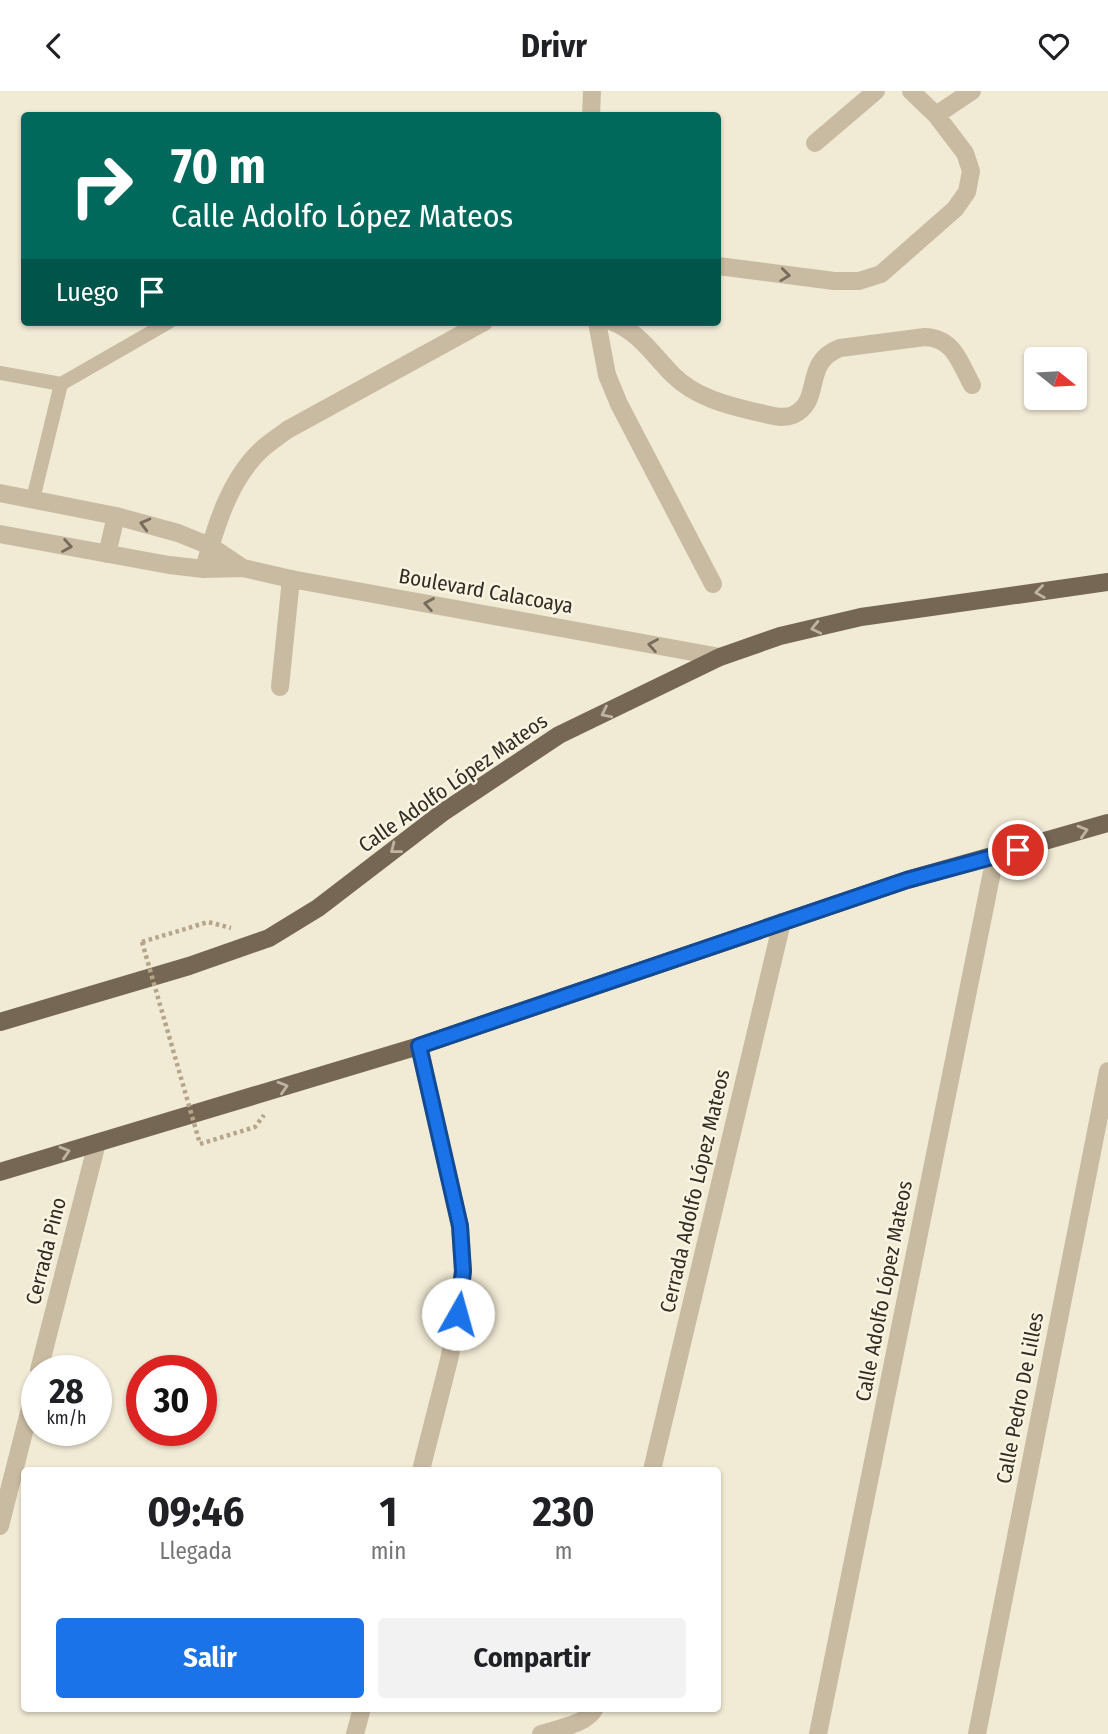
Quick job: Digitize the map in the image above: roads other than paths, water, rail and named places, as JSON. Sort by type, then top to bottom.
[{"type":"main road","name":"Calle Adolfo López Mateos","points":[[0,1022],[189,966],[269,939],[318,908],[442,813],[559,735],[720,657],[780,636],[861,617],[1108,582]]},
{"type":"main road","points":[[0,1172],[419,1046],[907,880],[1108,823]]},
{"type":"street","points":[[591,112],[592,91]]},
{"type":"street","points":[[815,143],[876,91]]},
{"type":"street","points":[[721,266],[834,281],[859,281],[881,274],[955,209],[967,192],[971,171],[965,153],[936,115],[911,91]]},
{"type":"street","points":[[936,115],[972,91]]},
{"type":"street","points":[[204,569],[210,546],[237,481],[260,451],[287,430],[477,326]]},
{"type":"street","points":[[598,326],[607,375],[618,404],[713,584]]},
{"type":"street","points":[[620,326],[641,339],[674,377],[701,395],[733,407],[776,417],[791,416],[803,408],[821,359],[839,348],[937,337],[947,342],[954,351],[972,385]]},
{"type":"street","name":"Boulevard Calacoaya","points":[[0,493],[116,516],[178,533],[210,546],[243,568]]},
{"type":"street","points":[[107,554],[116,516]]},
{"type":"street","name":"Boulevard Calacoaya","points":[[0,534],[204,569],[243,568],[720,657]]},
{"type":"street","points":[[280,687],[291,579]]},
{"type":"street","name":"Calle Adolfo López Mateos","points":[[818,1734],[995,857]]},
{"type":"street","name":"Cerrada Adolfo López Mateos","points":[[653,1467],[782,922]]},
{"type":"street","points":[[419,1046],[460,1226],[463,1271],[449,1360],[422,1467]]},
{"type":"street","name":"Calle Pedro De Lilles","points":[[977,1734],[1108,1071]]},
{"type":"street","name":"Cerrada Pino","points":[[43,1355],[97,1143]]},
{"type":"street","points":[[0,1526],[21,1444]]},
{"type":"street","points":[[355,1734],[361,1712]]},
{"type":"street","points":[[541,1734],[580,1721],[592,1712]]},
{"type":"lane","points":[[0,373],[61,384],[162,326]]},
{"type":"lane","points":[[33,499],[61,384]]}]
